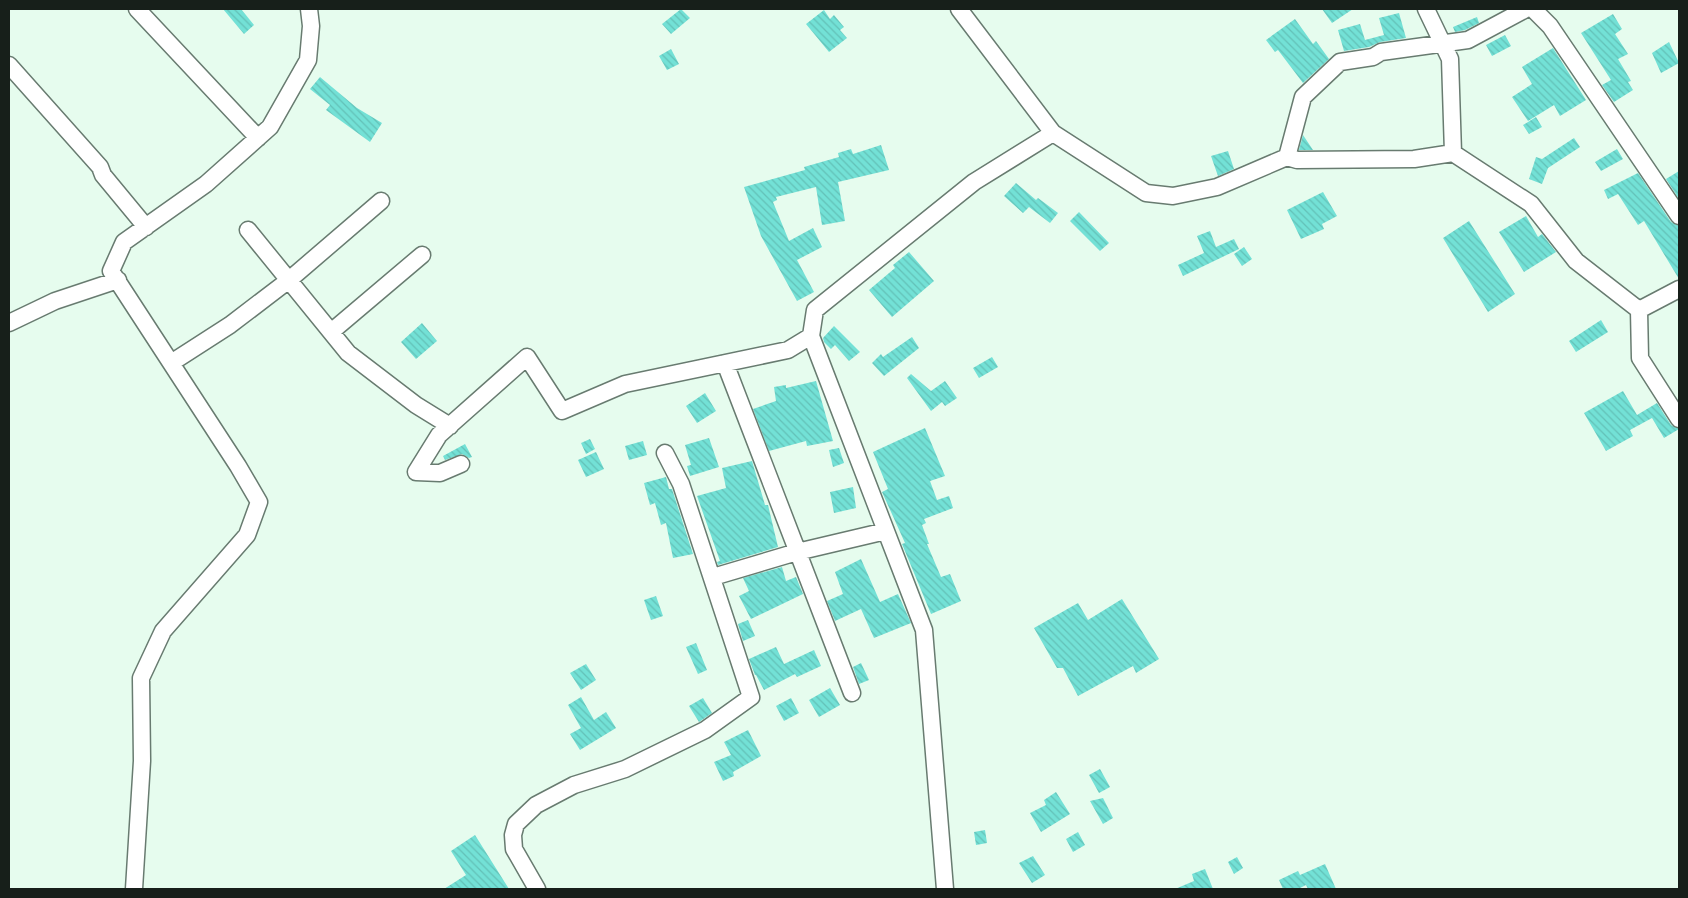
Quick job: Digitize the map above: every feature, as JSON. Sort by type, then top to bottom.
[{"type":"street","points":[[137,9],[258,138]]},
{"type":"street","points":[[134,889],[142,761],[141,678],[163,631],[247,535],[259,502],[111,271],[124,242],[206,184],[270,128],[308,60],[311,26],[310,9]]},
{"type":"street","points":[[958,9],[1053,133],[1146,193],[1173,196],[1217,187],[1287,157],[1297,160],[1414,159],[1453,153],[1531,204],[1576,261],[1639,310]]},
{"type":"street","points":[[1426,9],[1450,59],[1453,153]]},
{"type":"street","points":[[1287,157],[1303,98],[1340,62],[1372,57],[1381,52],[1468,40],[1526,9]]},
{"type":"street","points":[[1533,9],[1550,26],[1679,216]]},
{"type":"street","points":[[9,65],[100,167],[103,175],[146,227]]},
{"type":"street","points":[[945,889],[924,630],[811,336],[815,310],[974,182],[1053,133]]},
{"type":"street","points":[[171,363],[230,325],[289,280],[381,201]]},
{"type":"street","points":[[248,230],[348,353],[416,404],[450,426]]},
{"type":"street","points":[[331,332],[422,255]]},
{"type":"street","points":[[9,323],[55,302],[118,280]]},
{"type":"street","points":[[1639,310],[1679,289]]},
{"type":"street","points":[[1639,310],[1640,358],[1679,419]]},
{"type":"street","points":[[461,464],[440,473],[416,472],[439,436],[527,357],[562,411],[625,384],[788,350],[811,336]]},
{"type":"street","points":[[725,363],[852,693]]},
{"type":"street","points":[[537,889],[514,849],[513,835],[516,824],[536,805],[574,785],[625,770],[705,730],[751,697],[681,484],[665,453]]},
{"type":"street","points":[[713,577],[797,552],[886,531]]},
{"type":"building","points":[[223,9],[241,9],[254,25],[244,34]]},
{"type":"building","points":[[681,9],[690,18],[671,34],[662,24]]},
{"type":"building","points":[[1322,9],[1353,9],[1332,23]]},
{"type":"building","points":[[824,10],[830,19],[834,15],[844,27],[840,30],[847,38],[829,52],[806,24]]},
{"type":"building","points":[[1399,13],[1406,38],[1344,51],[1338,30],[1360,24],[1365,40],[1384,35],[1379,18]]},
{"type":"building","points":[[1613,14],[1622,29],[1615,34],[1628,54],[1618,59],[1631,81],[1628,82],[1633,90],[1614,102],[1602,85],[1611,80],[1581,33]]},
{"type":"building","points":[[1477,17],[1479,23],[1465,30],[1455,32],[1453,27]]},
{"type":"building","points":[[1295,19],[1313,44],[1316,41],[1329,59],[1303,83],[1278,50],[1275,52],[1266,40]]},
{"type":"building","points":[[1505,35],[1511,46],[1492,56],[1486,45]]},
{"type":"building","points":[[1669,42],[1679,63],[1661,73],[1652,53]]},
{"type":"building","points":[[1553,48],[1586,100],[1560,116],[1554,105],[1528,121],[1512,97],[1532,84],[1522,67]]},
{"type":"building","points":[[671,49],[679,64],[667,70],[659,56]]},
{"type":"building","points":[[320,77],[357,108],[382,123],[370,142],[326,110],[330,105],[310,89]]},
{"type":"building","points":[[1536,117],[1542,127],[1529,134],[1523,125]]},
{"type":"building","points":[[1303,135],[1313,150],[1299,150]]},
{"type":"building","points":[[1574,138],[1580,147],[1548,168],[1542,184],[1529,179],[1536,157],[1542,159]]},
{"type":"building","points":[[881,145],[889,170],[838,182],[845,221],[822,225],[816,187],[776,197],[777,200],[773,202],[789,241],[813,228],[822,247],[797,260],[814,292],[797,301],[761,236],[744,187],[805,170],[804,167],[839,157],[838,153],[851,149],[853,154]]},
{"type":"building","points":[[1617,149],[1623,159],[1601,171],[1595,162]]},
{"type":"building","points":[[1228,151],[1234,169],[1218,176],[1211,156]]},
{"type":"building","points":[[1679,171],[1679,199],[1666,179]]},
{"type":"building","points":[[1638,173],[1671,222],[1679,226],[1679,279],[1644,221],[1638,225],[1618,194],[1608,199],[1604,190]]},
{"type":"building","points":[[1016,183],[1036,200],[1038,198],[1058,213],[1050,223],[1029,207],[1023,213],[1004,196]]},
{"type":"building","points":[[1323,192],[1337,216],[1322,224],[1324,229],[1301,239],[1287,210]]},
{"type":"building","points":[[1079,212],[1109,243],[1100,251],[1070,221]]},
{"type":"building","points":[[1526,216],[1538,237],[1542,234],[1556,252],[1524,272],[1499,232]]},
{"type":"building","points":[[1469,221],[1515,294],[1488,312],[1443,238]]},
{"type":"building","points":[[1210,231],[1216,247],[1234,239],[1239,249],[1183,276],[1178,265],[1204,253],[1197,236]]},
{"type":"building","points":[[1244,247],[1252,259],[1242,266],[1234,254]]},
{"type":"building","points":[[909,252],[934,281],[892,317],[869,290],[895,268],[893,265]]},
{"type":"building","points":[[1601,320],[1608,332],[1576,352],[1569,341]]},
{"type":"building","points":[[422,323],[437,341],[416,359],[401,342]]},
{"type":"building","points":[[834,326],[860,352],[849,361],[835,345],[831,349],[824,342],[823,338]]},
{"type":"building","points":[[912,337],[919,348],[884,376],[872,363],[881,354],[883,357]]},
{"type":"building","points":[[992,357],[998,367],[979,378],[973,368]]},
{"type":"building","points":[[911,374],[931,391],[945,381],[957,398],[945,406],[942,402],[931,411],[907,378]]},
{"type":"building","points":[[816,381],[833,441],[807,446],[806,441],[769,451],[753,409],[776,401],[774,387],[786,385],[786,388]]},
{"type":"building","points":[[1623,391],[1637,415],[1657,403],[1671,425],[1679,429],[1664,438],[1652,418],[1630,430],[1633,436],[1606,451],[1584,413]]},
{"type":"building","points":[[705,393],[716,411],[697,423],[686,406]]},
{"type":"building","points":[[925,428],[945,476],[930,481],[937,500],[949,496],[953,508],[924,519],[926,523],[922,525],[929,544],[927,544],[941,577],[950,574],[961,601],[931,614],[902,544],[905,543],[882,492],[888,489],[873,452]]},
{"type":"building","points":[[709,438],[719,467],[690,476],[687,466],[691,465],[685,445]]},
{"type":"building","points":[[590,439],[595,449],[586,454],[581,443]]},
{"type":"building","points":[[643,441],[647,455],[629,460],[625,446]]},
{"type":"building","points":[[465,444],[472,457],[469,458],[462,454],[445,460],[443,456]]},
{"type":"building","points":[[839,448],[844,463],[833,467],[829,450]]},
{"type":"building","points":[[596,452],[604,469],[586,477],[578,460]]},
{"type":"building","points":[[752,461],[765,505],[768,505],[778,547],[718,565],[717,562],[720,561],[697,496],[726,488],[722,468]]},
{"type":"building","points":[[666,477],[669,489],[672,489],[693,554],[673,558],[666,523],[661,525],[655,503],[650,505],[644,483]]},
{"type":"building","points":[[853,487],[856,508],[834,513],[830,492]]},
{"type":"building","points":[[861,559],[880,602],[898,594],[911,623],[874,638],[861,609],[835,621],[827,601],[843,594],[835,572]]},
{"type":"building","points":[[782,567],[786,581],[796,577],[803,594],[751,619],[739,596],[749,591],[743,578]]},
{"type":"building","points":[[656,596],[663,616],[651,620],[644,600]]},
{"type":"building","points":[[1122,599],[1159,659],[1136,673],[1133,666],[1078,696],[1063,668],[1057,668],[1034,628],[1078,603],[1088,620]]},
{"type":"building","points":[[748,620],[755,636],[743,641],[738,624]]},
{"type":"building","points":[[696,643],[707,670],[698,674],[686,647]]},
{"type":"building","points":[[776,647],[784,664],[814,650],[821,666],[797,677],[795,674],[764,690],[755,675],[749,659]]},
{"type":"building","points":[[861,663],[869,680],[859,684],[853,667]]},
{"type":"building","points":[[586,664],[596,680],[581,690],[570,673]]},
{"type":"building","points":[[830,688],[840,705],[819,717],[809,700]]},
{"type":"building","points":[[581,697],[594,720],[606,712],[616,728],[580,750],[570,734],[581,728],[568,705]]},
{"type":"building","points":[[703,698],[712,713],[699,722],[689,706]]},
{"type":"building","points":[[791,698],[799,713],[784,721],[776,706]]},
{"type":"building","points":[[748,730],[761,756],[733,772],[734,776],[723,781],[714,762],[731,755],[724,742]]},
{"type":"building","points":[[1100,769],[1110,787],[1099,793],[1089,775]]},
{"type":"building","points":[[1056,792],[1070,814],[1041,832],[1030,813],[1046,805],[1044,800]]},
{"type":"building","points":[[1103,798],[1113,818],[1103,824],[1090,801]]},
{"type":"building","points":[[985,830],[987,843],[976,845],[974,832]]},
{"type":"building","points":[[1078,832],[1085,845],[1073,852],[1066,839]]},
{"type":"building","points":[[475,835],[509,889],[444,889],[466,875],[451,851]]},
{"type":"building","points":[[1033,856],[1045,875],[1032,883],[1019,863]]},
{"type":"building","points":[[1237,857],[1243,868],[1234,874],[1228,862]]},
{"type":"building","points":[[1325,864],[1336,889],[1308,889],[1306,885],[1298,889],[1283,889],[1279,880],[1298,871],[1300,875]]},
{"type":"building","points":[[1205,869],[1213,889],[1175,889],[1194,881],[1192,874]]}]
